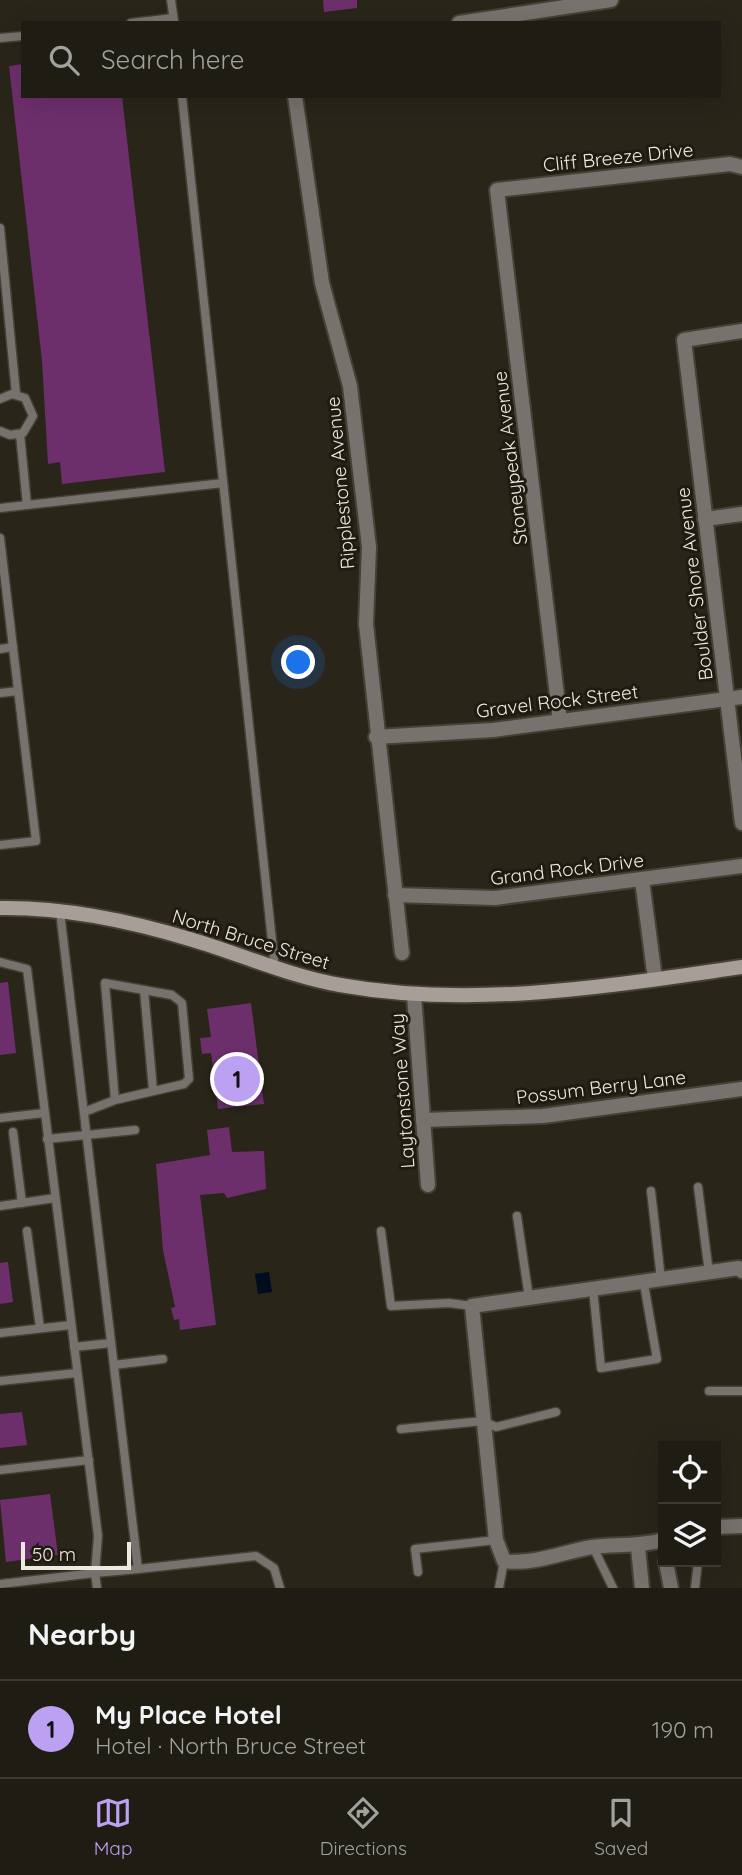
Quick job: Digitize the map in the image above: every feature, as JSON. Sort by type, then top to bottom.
[{"type":"street","points":[[472,21],[611,0]]},
{"type":"street","name":"Ripplestone Avenue","points":[[295,98],[322,282],[350,386],[369,547],[366,624],[376,737],[402,953]]},
{"type":"street","name":"Cliff Breeze Drive","points":[[497,190],[730,164],[742,167]]},
{"type":"street","name":"Stoneypeak Avenue","points":[[497,190],[561,721]]},
{"type":"street","name":"Boulder Shore Avenue","points":[[742,331],[684,340],[705,519],[734,698],[742,823]]},
{"type":"street","points":[[705,519],[742,514]]},
{"type":"street","name":"Gravel Rock Street","points":[[376,737],[493,730],[734,698]]},
{"type":"street","name":"Grand Rock Drive","points":[[395,895],[495,898],[742,866]]},
{"type":"street","points":[[642,880],[655,979]]},
{"type":"street","name":"North Bruce Street","points":[[0,908],[100,916],[181,937],[275,970],[340,985],[414,995],[485,997],[742,967]]},
{"type":"street","name":"Laytonstone Way","points":[[414,995],[428,1185]]},
{"type":"street","name":"Possum Berry Lane","points":[[423,1120],[543,1116],[742,1089]]},
{"type":"street","points":[[658,1544],[638,1547],[593,1547],[523,1564],[504,1561],[496,1541],[472,1306],[742,1270]]},
{"type":"street","points":[[721,1527],[742,1526]]},
{"type":"street","points":[[638,1547],[642,1588]]},
{"type":"street","points":[[667,1567],[671,1588]]},
{"type":"lane","points":[[171,0],[174,20]]},
{"type":"lane","points":[[0,38],[21,36]]},
{"type":"lane","points":[[182,98],[275,970]]},
{"type":"lane","points":[[0,228],[16,394]]},
{"type":"lane","points":[[0,399],[16,394],[25,398],[32,409],[32,423],[20,434],[10,435],[0,431]]},
{"type":"lane","points":[[20,434],[27,505]]},
{"type":"lane","points":[[0,508],[223,483]]},
{"type":"lane","points":[[0,538],[36,841],[0,845]]},
{"type":"lane","points":[[0,649],[13,647]]},
{"type":"lane","points":[[0,693],[18,691]]},
{"type":"lane","points":[[60,912],[138,1569]]},
{"type":"lane","points":[[0,962],[27,969],[98,1536],[95,1573],[97,1588]]},
{"type":"lane","points":[[84,1112],[115,1100],[184,1084],[189,1079],[181,1003],[172,995],[105,983],[115,1100]]},
{"type":"lane","points":[[144,990],[153,1090]]},
{"type":"lane","points":[[0,1118],[44,1113]]},
{"type":"lane","points":[[47,1139],[135,1130]]},
{"type":"lane","points":[[13,1132],[22,1203]]},
{"type":"lane","points":[[698,1187],[709,1273]]},
{"type":"lane","points":[[651,1191],[661,1279]]},
{"type":"lane","points":[[0,1206],[55,1198]]},
{"type":"lane","points":[[517,1216],[529,1298]]},
{"type":"lane","points":[[27,1231],[40,1328]]},
{"type":"lane","points":[[381,1231],[391,1306],[449,1303],[472,1306]]},
{"type":"lane","points":[[593,1289],[601,1368],[657,1359],[644,1284]]},
{"type":"lane","points":[[0,1333],[71,1325]]},
{"type":"lane","points":[[74,1347],[111,1343]]},
{"type":"lane","points":[[114,1365],[163,1359]]},
{"type":"lane","points":[[0,1381],[77,1373]]},
{"type":"lane","points":[[709,1391],[742,1391]]},
{"type":"lane","points":[[401,1429],[483,1421],[496,1427],[556,1412]]},
{"type":"lane","points":[[0,1470],[89,1460]]},
{"type":"lane","points":[[418,1572],[415,1549],[496,1541]]},
{"type":"lane","points":[[593,1547],[613,1588]]},
{"type":"lane","points":[[0,1584],[256,1556],[274,1568],[280,1588]]},
{"type":"lane","points":[[499,1588],[504,1561]]},
{"type":"lane","points":[[695,1588],[697,1567]]},
{"type":"water","points":[[269,1272],[272,1292],[258,1294],[255,1274]]},
{"type":"building","points":[[323,0],[357,0],[357,8],[324,12]]},
{"type":"building","points":[[21,64],[21,98],[122,98],[165,472],[62,484],[60,462],[48,464],[42,361],[9,66]]},
{"type":"building","points":[[8,982],[16,1053],[0,1055],[0,983]]},
{"type":"building","points":[[251,1003],[264,1104],[218,1109],[211,1053],[202,1054],[200,1038],[211,1037],[207,1009]]},
{"type":"building","points":[[229,1127],[232,1152],[264,1151],[266,1189],[227,1198],[224,1193],[200,1195],[216,1325],[180,1330],[179,1319],[174,1320],[171,1308],[175,1307],[163,1250],[156,1164],[210,1155],[207,1130]]},
{"type":"building","points":[[8,1262],[13,1302],[0,1304],[0,1263]]},
{"type":"building","points":[[22,1412],[27,1445],[0,1448],[0,1414]]},
{"type":"building","points":[[50,1494],[58,1555],[6,1562],[0,1500]]},
{"type":"place","name":"My Place Hotel","points":[[237,1079]]}]
